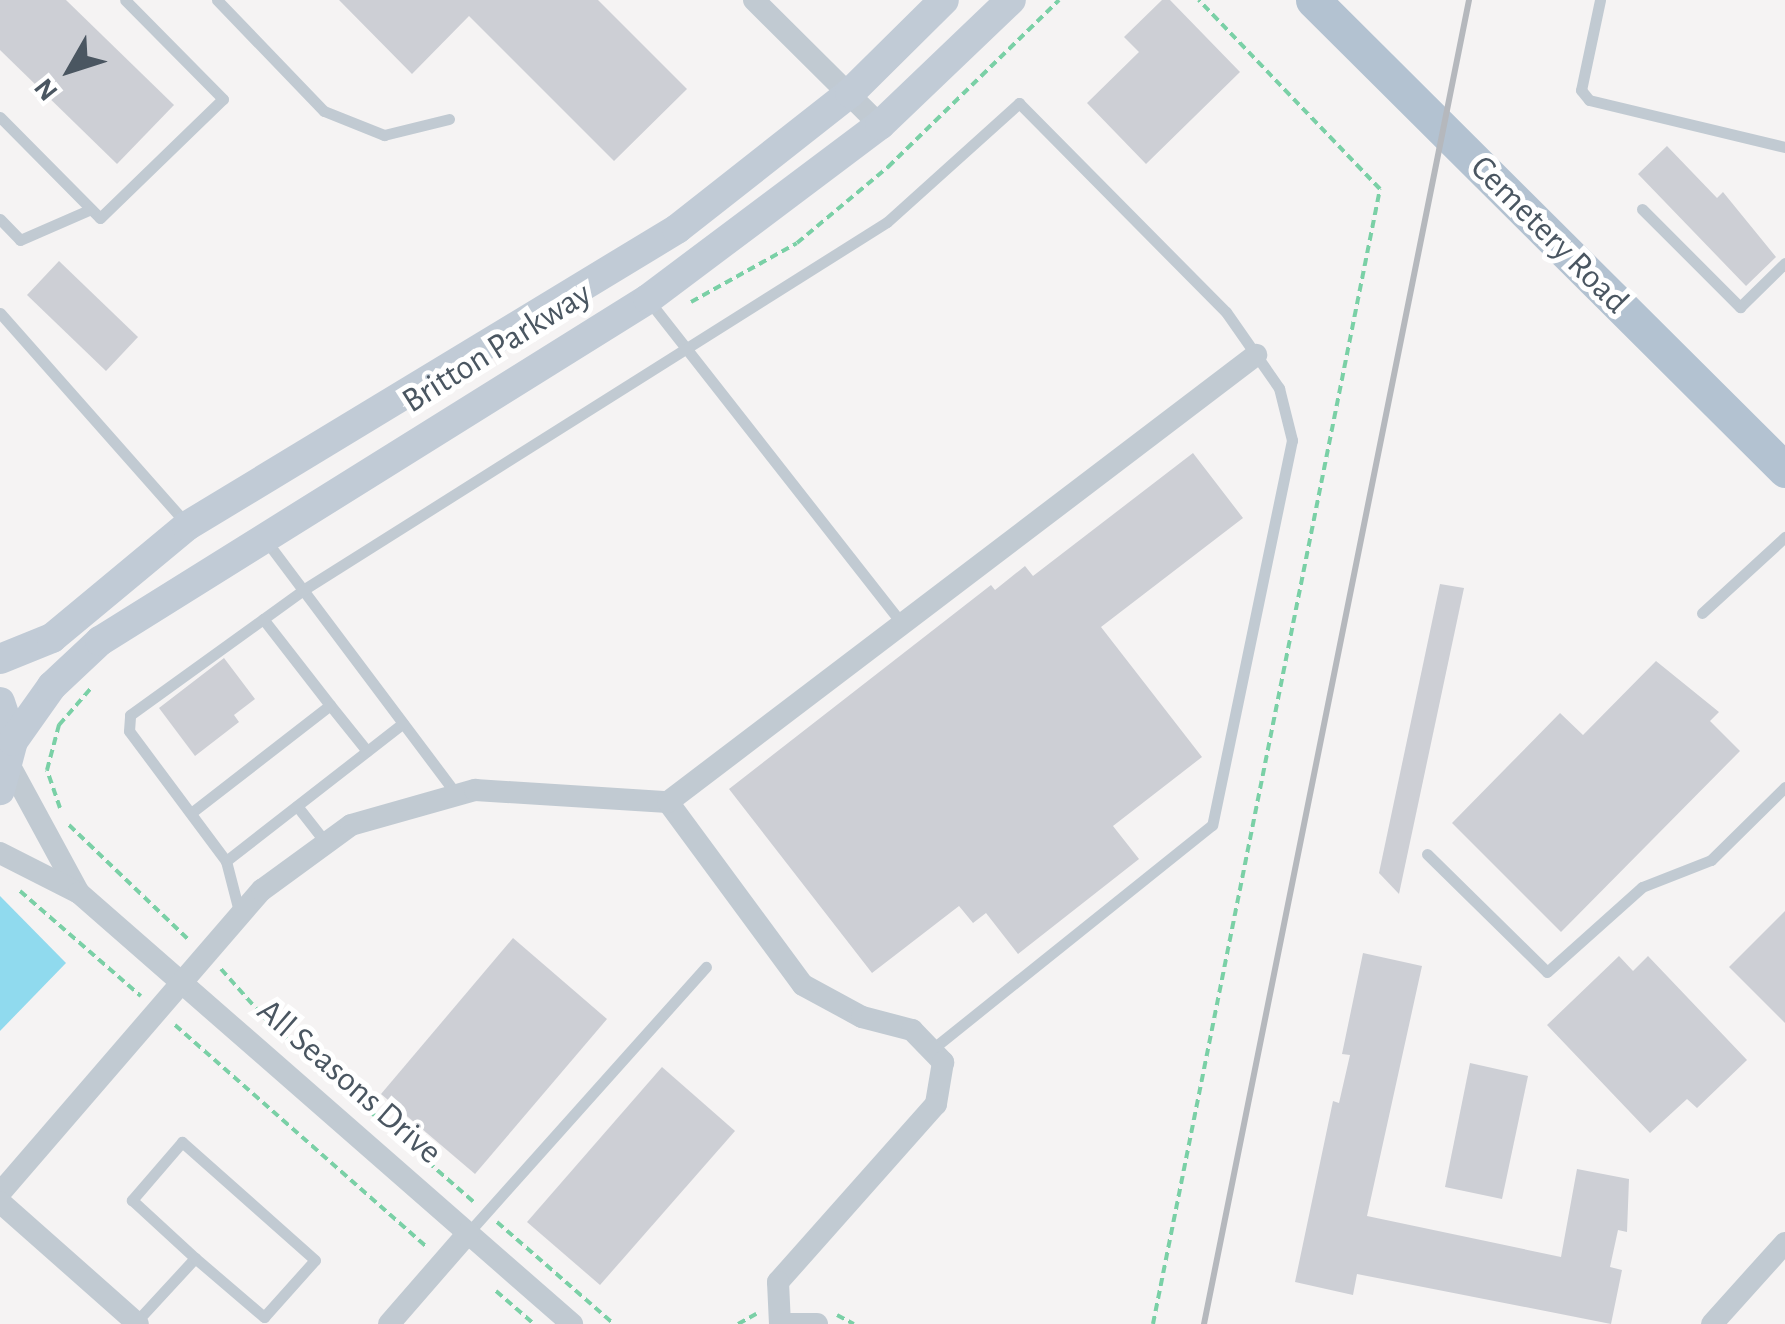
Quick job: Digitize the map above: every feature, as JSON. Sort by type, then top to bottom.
[{"type":"main road","name":"Britton Parkway","points":[[0,660],[52,638],[188,526],[677,230],[850,94],[944,0]]},
{"type":"main road","name":"Britton Parkway","points":[[8,766],[52,686],[100,641],[648,299],[880,125],[1012,0]]},
{"type":"main road","name":"Cemetery Road","points":[[1313,0],[1785,470]]},
{"type":"main road","points":[[0,702],[8,766]]},
{"type":"street","points":[[754,0],[880,125]]},
{"type":"street","points":[[0,1193],[184,986],[204,953],[240,915],[351,825],[475,790],[668,802],[1256,355]]},
{"type":"street","name":"All Seasons Drive","points":[[8,766],[79,894]]},
{"type":"street","points":[[668,802],[803,985],[862,1017],[912,1030],[943,1062],[936,1104],[778,1282],[781,1324],[817,1324]]},
{"type":"street","name":"All Seasons Drive","points":[[0,853],[79,894],[572,1324]]},
{"type":"street","points":[[0,1202],[137,1323]]},
{"type":"street","points":[[389,1324],[468,1233]]},
{"type":"street","points":[[1712,1324],[1785,1243]]},
{"type":"lane","points":[[0,117],[100,218],[223,99],[125,0]]},
{"type":"lane","points":[[218,0],[324,111],[384,135],[449,120]]},
{"type":"lane","points":[[1600,0],[1581,90],[1589,100],[1785,147]]},
{"type":"lane","points":[[240,915],[226,861],[129,731],[130,715],[303,590],[688,351],[887,222],[1019,104],[1226,312],[1279,388],[1292,440],[1212,824],[932,1050]]},
{"type":"lane","points":[[0,219],[20,240],[91,209]]},
{"type":"lane","points":[[1642,209],[1740,307],[1785,263]]},
{"type":"lane","points":[[648,299],[902,624]]},
{"type":"lane","points":[[3,322],[188,526]]},
{"type":"lane","points":[[1702,613],[1785,536]]},
{"type":"lane","points":[[264,538],[457,795]]},
{"type":"lane","points":[[263,619],[368,751]]},
{"type":"lane","points":[[191,813],[330,705]]},
{"type":"lane","points":[[226,861],[403,724]]},
{"type":"lane","points":[[1427,854],[1546,972],[1642,887],[1711,860],[1785,787]]},
{"type":"lane","points":[[297,806],[326,844]]},
{"type":"lane","points":[[468,1233],[706,968]]},
{"type":"lane","points":[[182,1142],[315,1260],[264,1318],[195,1258],[132,1200],[182,1142]]},
{"type":"lane","points":[[137,1323],[195,1258]]},
{"type":"path","points":[[13,886],[52,912],[433,1252],[450,1254]]},
{"type":"path","points":[[204,953],[271,1025],[614,1324]]},
{"type":"path","points":[[494,1288],[534,1324]]},
{"type":"water","points":[[0,896],[66,963],[0,1031]]},
{"type":"building","points":[[0,0],[66,0],[174,105],[117,164],[0,50]]},
{"type":"building","points":[[339,0],[598,0],[687,89],[614,161],[469,16],[412,74]]},
{"type":"building","points":[[1162,0],[1170,0],[1240,72],[1146,164],[1087,103],[1139,52],[1124,37]]},
{"type":"building","points":[[1667,146],[1717,198],[1723,192],[1776,257],[1746,286],[1638,174]]},
{"type":"building","points":[[59,261],[138,337],[106,371],[27,295]]},
{"type":"building","points":[[1193,453],[1243,518],[1101,627],[1202,757],[1113,826],[1139,859],[1018,954],[986,913],[973,923],[959,906],[872,973],[729,789],[991,585],[995,590],[1025,566],[1033,576]]},
{"type":"building","points":[[1440,584],[1464,588],[1399,894],[1379,873]]},
{"type":"building","points":[[224,658],[255,699],[234,715],[239,722],[195,756],[159,708]]},
{"type":"building","points":[[1656,661],[1719,712],[1710,721],[1740,751],[1561,932],[1452,823],[1560,713],[1583,735]]},
{"type":"building","points":[[1785,911],[1785,1023],[1729,967]]},
{"type":"building","points":[[513,938],[607,1019],[475,1174],[381,1094]]},
{"type":"building","points":[[1363,953],[1422,966],[1367,1216],[1561,1257],[1577,1169],[1629,1179],[1627,1232],[1618,1230],[1610,1267],[1622,1270],[1611,1324],[1357,1274],[1353,1295],[1295,1282],[1333,1101],[1339,1103],[1350,1055],[1342,1054]]},
{"type":"building","points":[[1619,956],[1633,971],[1648,956],[1747,1060],[1697,1108],[1687,1099],[1650,1133],[1547,1025]]},
{"type":"building","points":[[1470,1063],[1528,1076],[1502,1199],[1445,1187]]},
{"type":"building","points":[[662,1067],[735,1131],[600,1285],[527,1222]]},
{"type":"railway","points":[[1204,1324],[1469,0]]}]
